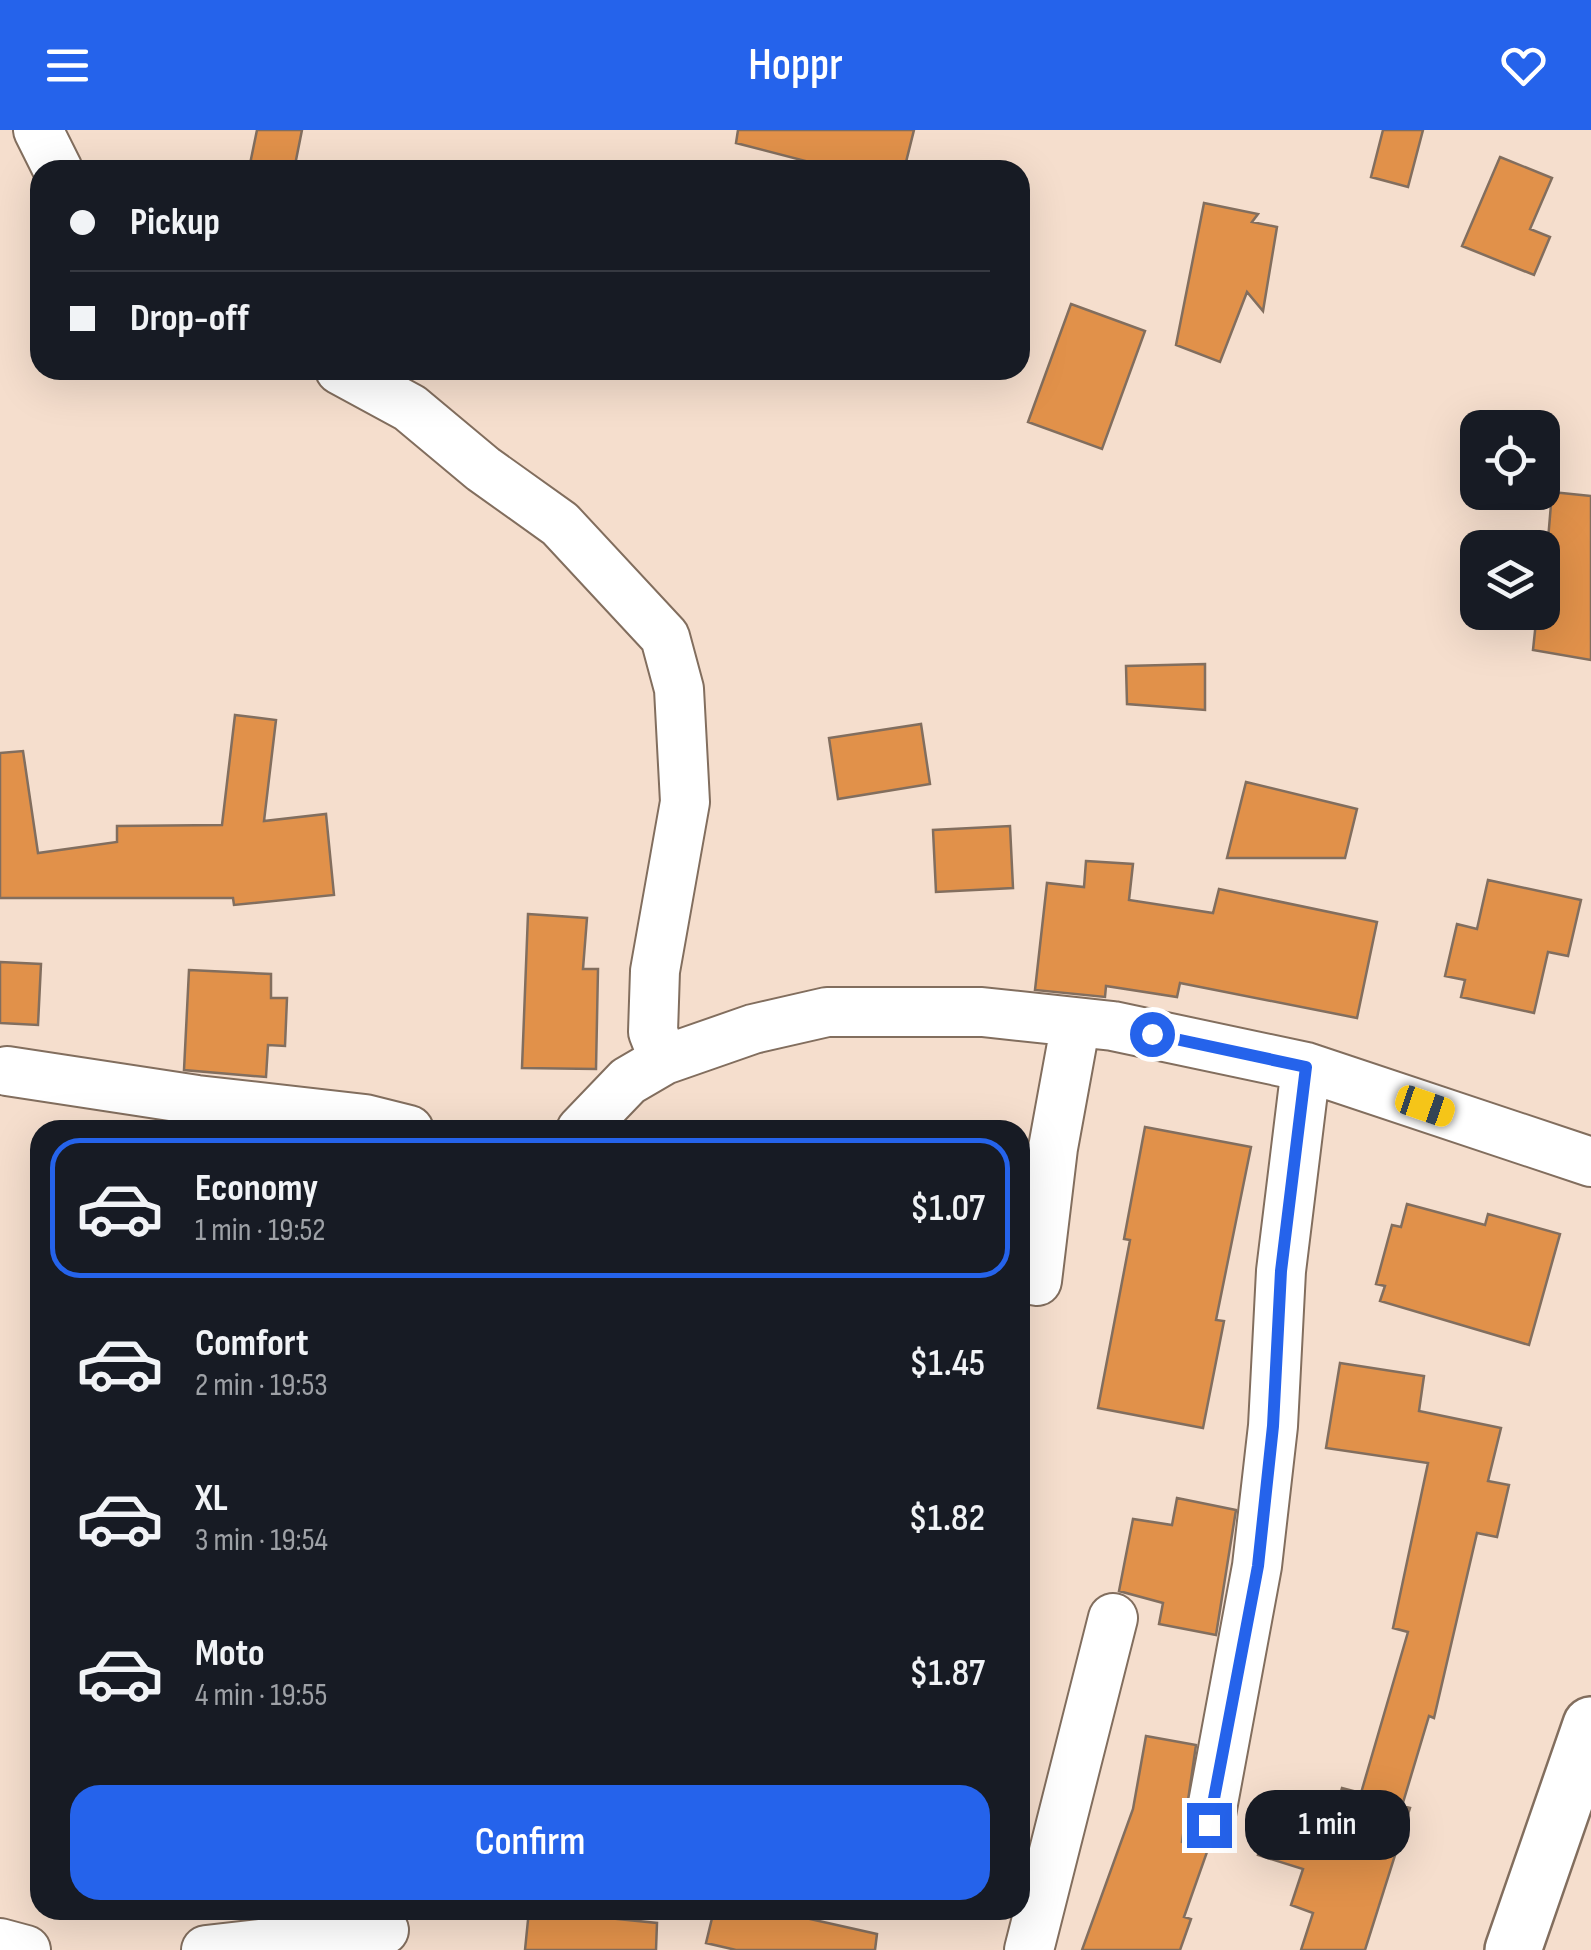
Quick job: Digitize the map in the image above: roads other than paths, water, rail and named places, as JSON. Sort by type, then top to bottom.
[{"type":"highway","points":[[1513,1950],[1591,1725]]},
{"type":"street","points":[[38,130],[53,160]]},
{"type":"street","points":[[358,380],[410,408],[483,469],[560,524],[666,637],[678,689],[685,802],[656,971],[652,1032],[664,1060]]},
{"type":"street","points":[[591,1120],[628,1081],[664,1060],[753,1030],[827,1012],[982,1012],[1113,1026],[1306,1067],[1591,1162]]},
{"type":"street","points":[[1037,1281],[1053,1148],[1076,1022]]},
{"type":"street","points":[[1209,1825],[1258,1566],[1273,1426],[1281,1271],[1306,1067]]},
{"type":"street","points":[[7,1071],[197,1100],[368,1120]]},
{"type":"street","points":[[1029,1950],[1113,1618]]},
{"type":"street","points":[[206,1950],[386,1930]]},
{"type":"street","points":[[0,1943],[26,1950]]}]
